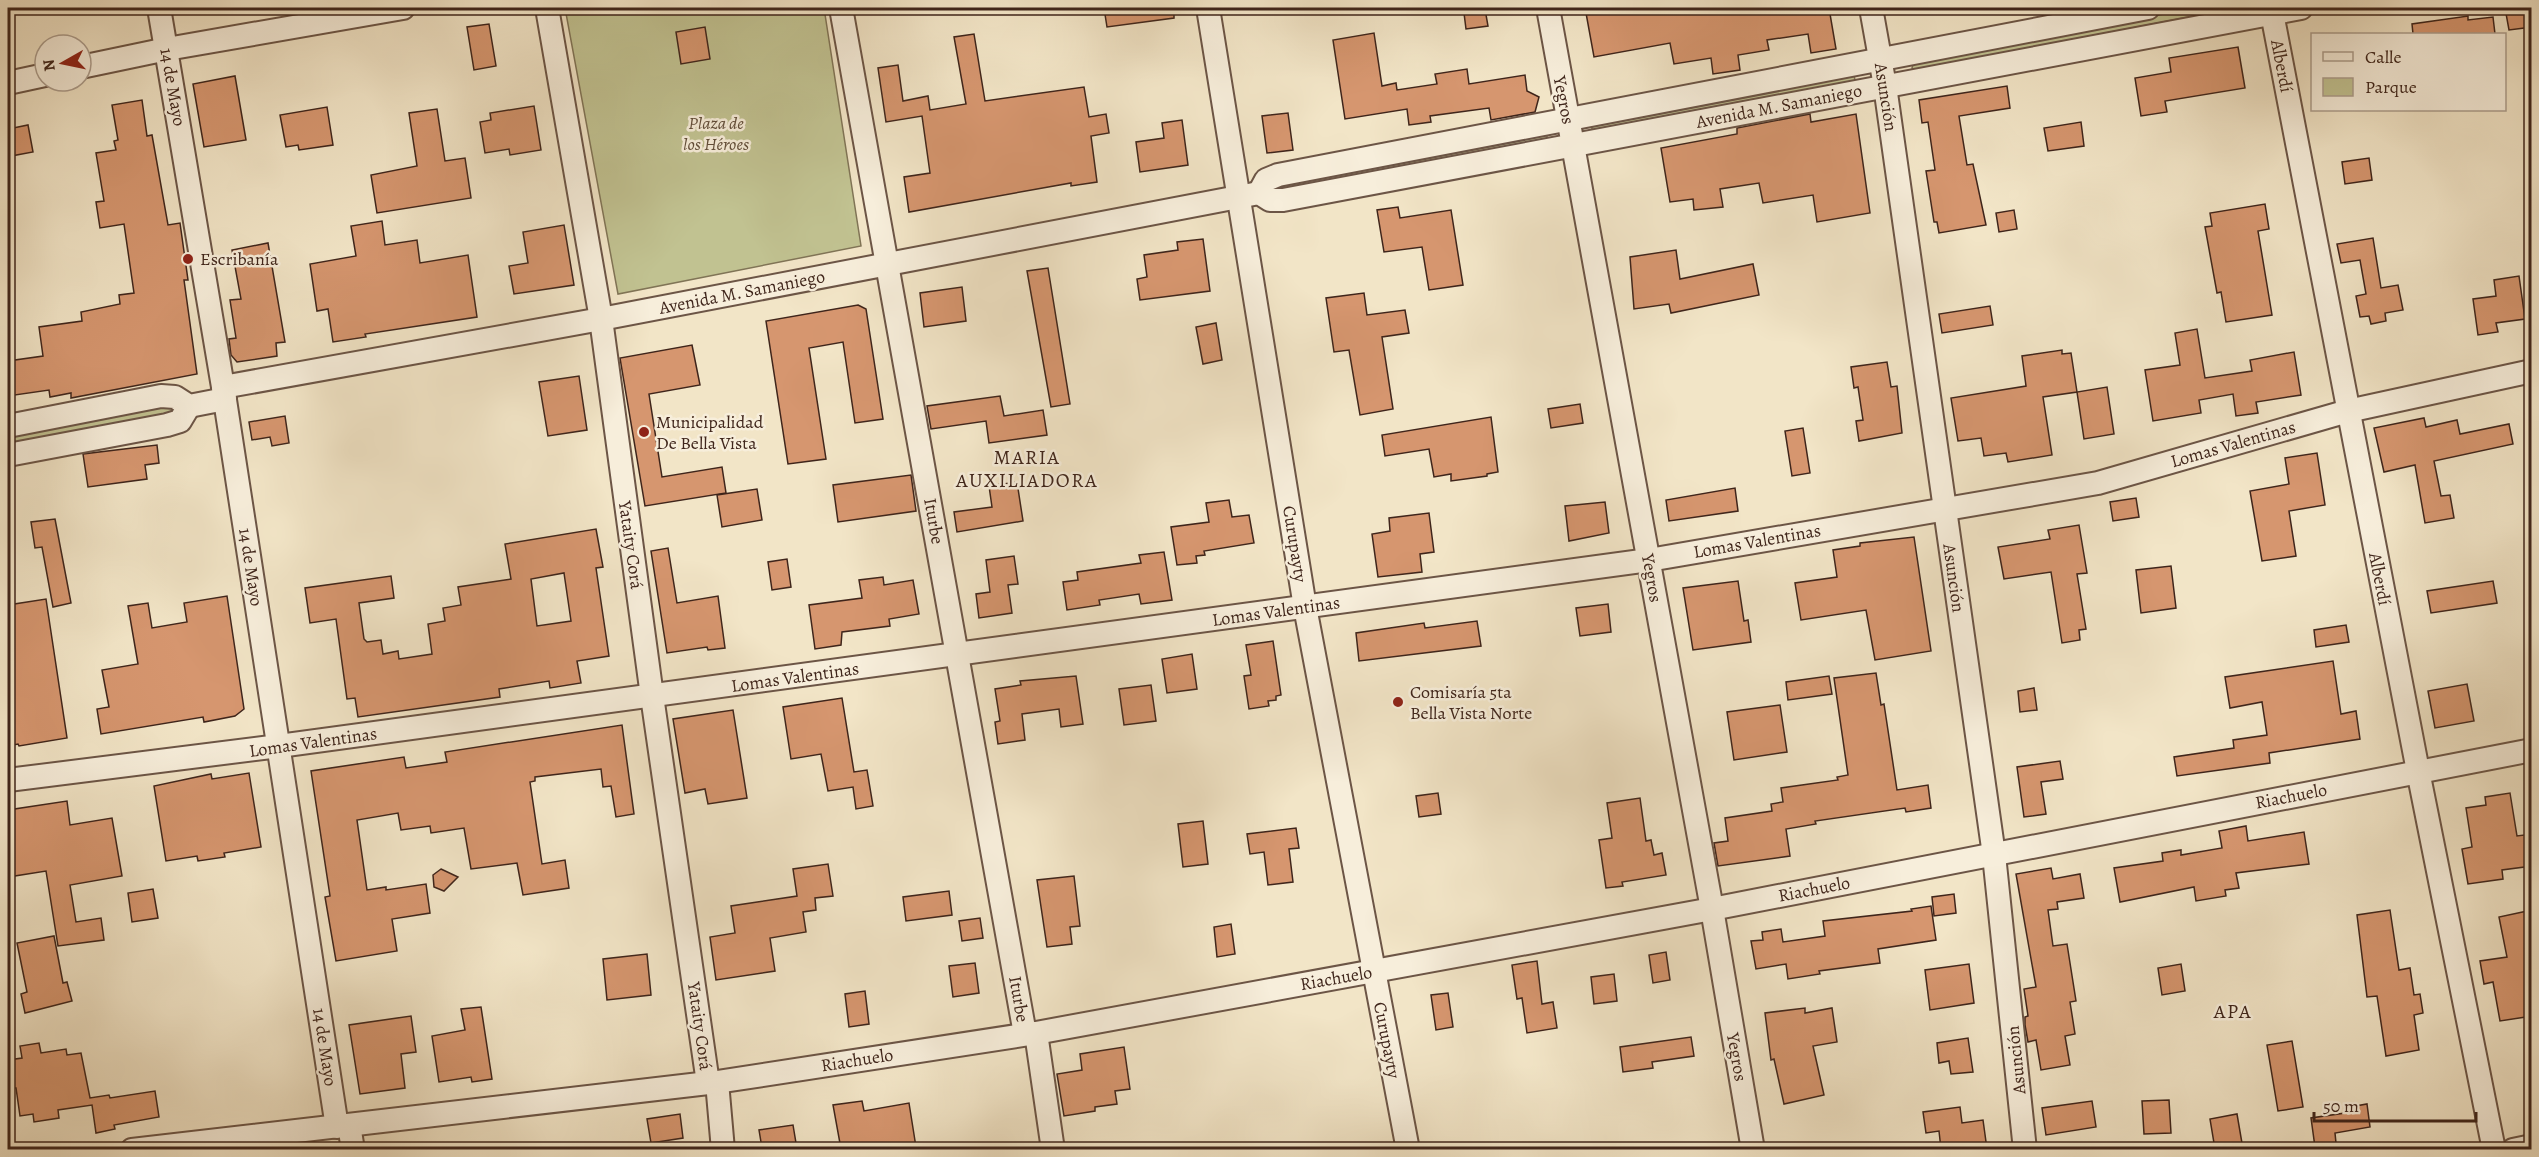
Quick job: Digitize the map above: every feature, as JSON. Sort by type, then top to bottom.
[{"type":"street","name":"14 de Mayo","points":[[159,8],[343,1126],[353,1149]]},
{"type":"street","points":[[93,64],[167,49],[403,8]]},
{"type":"street","name":"Yataity Corá","points":[[547,8],[601,319],[652,696],[723,1149]]},
{"type":"street","name":"Iturbe","points":[[841,8],[957,655],[1053,1149]]},
{"type":"street","name":"Curupayty","points":[[1208,8],[1250,196],[1305,607],[1408,1149]]},
{"type":"street","name":"Yegros","points":[[1548,8],[1712,909],[1753,1149]]},
{"type":"street","name":"Asunción","points":[[1871,8],[1885,86],[1994,855],[2025,1149]]},
{"type":"street","name":"Avenida M. Samaniego","points":[[1250,196],[1266,180],[1278,174],[2148,8]]},
{"type":"street","name":"Avenida M. Samaniego","points":[[189,406],[224,393],[888,264],[1250,196],[1283,200],[2271,10],[2301,8]]},
{"type":"street","name":"Alberdí","points":[[2271,10],[2418,771],[2494,1149]]},
{"type":"street","points":[[8,83],[33,78]]},
{"type":"street","name":"Lomas Valentinas","points":[[8,780],[652,696],[1649,560],[2098,483],[2348,411],[2532,371]]},
{"type":"street","points":[[8,426],[161,396],[175,397],[189,406],[180,421],[167,425],[8,455]]},
{"type":"street","name":"Riachuelo","points":[[132,1149],[712,1082],[1031,1034],[1712,909],[2532,750]]},
{"type":"street","points":[[2513,1149],[2532,1146]]},
{"type":"green space","name":"Plaza de los Héroes","points":[[565,8],[824,8],[861,246],[618,294]]},
{"type":"green space","points":[[2196,8],[2235,8],[1914,70],[1912,68],[1914,61]]},
{"type":"green space","points":[[1854,74],[1855,81],[1593,131],[1591,126]]},
{"type":"green space","points":[[1547,134],[1547,139],[1284,189],[1282,185]]},
{"type":"green space","points":[[167,405],[172,408],[171,413],[8,445],[8,436]]},
{"type":"building","points":[[1104,8],[1174,8],[1174,18],[1107,27]]},
{"type":"building","points":[[1615,8],[1656,8],[1657,13],[1691,8],[1829,8],[1836,49],[1811,53],[1808,34],[1767,40],[1769,50],[1738,55],[1740,70],[1713,74],[1711,58],[1674,64],[1670,43],[1594,57],[1586,13]]},
{"type":"building","points":[[2505,8],[2530,8],[2532,27],[2509,30]]},
{"type":"building","points":[[1485,9],[1488,26],[1466,29],[1464,13]]},
{"type":"building","points":[[2468,16],[2468,20],[2493,17],[2495,33],[2413,33],[2412,24]]},
{"type":"building","points":[[489,24],[496,66],[474,70],[467,27]]},
{"type":"building","points":[[705,27],[710,59],[681,64],[676,32]]},
{"type":"building","points":[[1374,33],[1382,86],[1396,83],[1397,90],[1437,84],[1435,74],[1467,69],[1469,84],[1525,75],[1527,91],[1539,97],[1535,112],[1491,120],[1489,108],[1430,116],[1431,122],[1409,125],[1407,109],[1345,119],[1333,40]]},
{"type":"building","points":[[974,34],[985,101],[1084,87],[1089,117],[1106,114],[1109,133],[1091,136],[1097,182],[1071,186],[1071,183],[909,212],[904,177],[930,173],[922,116],[886,122],[878,68],[898,65],[903,101],[928,96],[930,110],[966,104],[954,37]]},
{"type":"building","points":[[2238,47],[2245,88],[2165,101],[2167,112],[2141,116],[2135,78],[2171,72],[2169,58]]},
{"type":"building","points":[[235,76],[246,140],[204,147],[193,84]]},
{"type":"building","points":[[2007,86],[2010,108],[1959,116],[1967,165],[1973,164],[1986,225],[1939,233],[1937,222],[1934,222],[1926,171],[1935,170],[1928,122],[1922,123],[1919,100]]},
{"type":"building","points":[[142,100],[147,136],[152,135],[168,225],[180,223],[188,280],[184,280],[197,374],[71,398],[71,393],[50,397],[49,390],[8,396],[8,361],[43,356],[39,327],[82,321],[81,312],[120,304],[119,295],[134,293],[124,224],[100,228],[96,202],[104,201],[96,153],[116,150],[114,141],[118,140],[112,105]]},
{"type":"building","points":[[534,106],[541,150],[510,155],[509,149],[485,153],[480,122],[491,120],[490,113]]},
{"type":"building","points":[[327,107],[333,145],[299,150],[298,145],[286,147],[280,115]]},
{"type":"building","points":[[437,109],[445,161],[465,158],[471,198],[377,213],[371,175],[417,166],[409,113]]},
{"type":"building","points":[[1288,113],[1293,150],[1267,153],[1262,116]]},
{"type":"building","points":[[1810,114],[1811,122],[1856,114],[1870,213],[1817,222],[1813,195],[1763,203],[1759,183],[1720,189],[1723,207],[1694,210],[1693,199],[1670,202],[1661,148],[1737,134],[1737,128]]},
{"type":"building","points":[[1182,120],[1188,165],[1140,172],[1136,142],[1164,138],[1162,123]]},
{"type":"building","points":[[2081,122],[2084,146],[2048,151],[2044,128]]},
{"type":"building","points":[[28,125],[33,152],[11,156],[8,129]]},
{"type":"building","points":[[2369,158],[2372,180],[2345,184],[2342,162]]},
{"type":"building","points":[[2265,204],[2269,229],[2258,231],[2272,315],[2226,322],[2221,292],[2217,293],[2205,227],[2212,226],[2210,213]]},
{"type":"building","points":[[1398,207],[1400,218],[1451,210],[1463,285],[1429,290],[1422,247],[1384,252],[1377,210]]},
{"type":"building","points":[[2014,210],[2017,229],[1999,232],[1996,213]]},
{"type":"building","points":[[382,221],[385,245],[417,240],[420,263],[468,255],[477,317],[365,334],[366,337],[333,342],[328,309],[317,311],[310,264],[356,256],[351,226]]},
{"type":"building","points":[[564,225],[574,285],[514,294],[509,266],[528,263],[523,232]]},
{"type":"building","points":[[2373,238],[2381,288],[2398,285],[2403,310],[2385,313],[2386,321],[2371,324],[2369,316],[2360,317],[2356,296],[2366,294],[2360,260],[2341,263],[2337,244]]},
{"type":"building","points":[[1203,239],[1210,291],[1140,300],[1137,279],[1147,277],[1144,255],[1178,250],[1177,242]]},
{"type":"building","points":[[268,243],[285,342],[276,343],[277,356],[237,362],[231,355],[229,339],[236,338],[230,300],[241,299],[232,250]]},
{"type":"building","points":[[1676,250],[1680,279],[1753,264],[1759,295],[1671,313],[1669,304],[1634,309],[1630,257]]},
{"type":"building","points":[[1048,268],[1070,404],[1051,407],[1027,271]]},
{"type":"building","points":[[2519,276],[2525,319],[2496,323],[2498,332],[2478,335],[2473,299],[2496,296],[2494,280]]},
{"type":"building","points":[[962,287],[966,321],[924,327],[920,293]]},
{"type":"building","points":[[1364,293],[1367,315],[1405,310],[1409,333],[1382,337],[1393,409],[1360,415],[1349,350],[1334,352],[1326,298]]},
{"type":"building","points":[[858,305],[866,309],[883,419],[855,423],[843,342],[809,348],[826,459],[788,464],[766,321]]},
{"type":"building","points":[[1990,306],[1993,325],[1942,333],[1939,314]]},
{"type":"building","points":[[1216,323],[1222,360],[1203,364],[1196,327]]},
{"type":"building","points":[[2197,329],[2205,378],[2252,371],[2250,360],[2294,352],[2301,395],[2256,402],[2258,413],[2236,416],[2233,394],[2199,400],[2201,413],[2153,421],[2145,370],[2180,365],[2175,333]]},
{"type":"building","name":"Municipalidad De Bella Vista","points":[[692,345],[700,385],[649,394],[662,477],[722,467],[726,493],[645,506],[620,358]]},
{"type":"building","points":[[2062,350],[2062,354],[2071,353],[2077,392],[2043,397],[2052,455],[2008,462],[2006,453],[1984,456],[1981,438],[1958,441],[1951,398],[2026,386],[2022,356]]},
{"type":"building","points":[[1887,362],[1891,387],[1897,386],[1902,433],[1859,441],[1856,421],[1863,420],[1858,387],[1854,388],[1851,367]]},
{"type":"building","points":[[579,376],[587,430],[548,436],[539,382]]},
{"type":"building","points":[[2107,387],[2114,434],[2084,439],[2077,392]]},
{"type":"building","points":[[1000,396],[1004,416],[1043,410],[1047,435],[989,443],[986,421],[931,429],[927,406]]},
{"type":"building","points":[[1580,404],[1583,423],[1551,428],[1548,409]]},
{"type":"building","points":[[285,416],[289,443],[272,446],[270,437],[252,440],[249,422]]},
{"type":"building","points":[[1491,417],[1498,472],[1487,474],[1487,476],[1451,481],[1451,474],[1434,477],[1429,449],[1385,456],[1382,435]]},
{"type":"building","points":[[2424,418],[2426,427],[2457,420],[2460,434],[2509,424],[2513,444],[2434,461],[2441,496],[2450,495],[2454,518],[2425,523],[2415,465],[2384,472],[2374,428]]},
{"type":"building","points":[[1803,428],[1810,473],[1792,476],[1785,431]]},
{"type":"building","points":[[157,445],[159,463],[145,465],[147,479],[88,487],[83,454]]},
{"type":"building","points":[[2317,453],[2325,505],[2289,511],[2296,556],[2262,561],[2250,491],[2289,484],[2285,458]]},
{"type":"building","points":[[911,475],[916,511],[838,522],[833,485]]},
{"type":"building","points":[[1017,482],[1023,521],[957,532],[954,512],[992,507],[989,486]]},
{"type":"building","points":[[1735,488],[1738,511],[1669,521],[1666,500]]},
{"type":"building","points":[[757,489],[762,520],[722,527],[717,495]]},
{"type":"building","points":[[2136,498],[2139,517],[2113,521],[2110,502]]},
{"type":"building","points":[[1229,500],[1232,517],[1249,515],[1254,543],[1204,551],[1205,555],[1196,556],[1197,563],[1177,565],[1171,527],[1209,522],[1206,503]]},
{"type":"building","points":[[1605,502],[1609,533],[1569,541],[1565,506]]},
{"type":"building","points":[[1429,513],[1434,552],[1420,554],[1422,572],[1378,577],[1372,534],[1390,531],[1389,518]]},
{"type":"building","points":[[55,519],[71,603],[53,607],[42,547],[35,548],[31,522]]},
{"type":"building","points":[[2079,525],[2087,573],[2077,574],[2086,629],[2079,630],[2080,640],[2062,643],[2051,572],[2004,579],[1998,547],[2050,539],[2048,530]]},
{"type":"building","points":[[596,529],[603,567],[596,568],[609,656],[577,661],[581,683],[550,688],[549,681],[499,689],[500,697],[358,717],[355,698],[347,699],[336,619],[310,623],[305,588],[391,576],[394,598],[359,603],[364,639],[367,642],[381,640],[383,654],[398,651],[399,659],[432,654],[428,624],[445,621],[443,608],[461,605],[458,587],[511,579],[505,544]],"holes":[[[564,573],[571,621],[537,626],[531,579]]]},
{"type":"building","points":[[1914,537],[1931,651],[1875,660],[1866,610],[1801,620],[1795,583],[1837,577],[1833,550],[1860,546],[1860,543]]},
{"type":"building","points":[[668,548],[677,603],[718,596],[725,648],[708,650],[707,647],[667,653],[651,551]]},
{"type":"building","points":[[1164,552],[1172,600],[1141,604],[1139,594],[1099,600],[1100,605],[1067,610],[1063,582],[1078,580],[1077,572],[1141,563],[1139,555]]},
{"type":"building","points":[[1014,556],[1018,584],[1008,585],[1012,613],[979,618],[976,594],[990,592],[986,560]]},
{"type":"building","points":[[787,559],[791,587],[772,590],[768,562]]},
{"type":"building","points":[[2171,566],[2176,608],[2141,613],[2136,570]]},
{"type":"building","points":[[883,577],[884,585],[913,580],[919,614],[889,619],[890,626],[842,632],[841,645],[815,649],[809,605],[862,598],[859,580]]},
{"type":"building","points":[[1738,581],[1744,621],[1748,620],[1751,642],[1693,650],[1683,588]]},
{"type":"building","points":[[2493,581],[2497,603],[2431,613],[2427,591]]},
{"type":"building","points":[[227,596],[244,709],[235,716],[204,722],[203,717],[101,734],[97,709],[109,707],[102,670],[138,664],[128,606],[148,603],[152,628],[187,622],[184,603]]},
{"type":"building","points":[[46,599],[67,738],[8,746],[8,605]]},
{"type":"building","points":[[1608,604],[1611,632],[1580,636],[1576,608]]},
{"type":"building","points":[[1477,621],[1481,646],[1359,661],[1356,633],[1424,623],[1425,628]]},
{"type":"building","points":[[2346,625],[2349,642],[2316,647],[2314,630]]},
{"type":"building","points":[[1273,641],[1281,695],[1276,696],[1276,700],[1268,701],[1269,706],[1249,709],[1244,676],[1251,675],[1246,645]]},
{"type":"building","points":[[1192,654],[1197,689],[1167,693],[1162,659]]},
{"type":"building","points":[[2333,661],[2341,714],[2356,711],[2360,739],[2269,753],[2270,763],[2177,776],[2174,757],[2234,748],[2233,740],[2267,735],[2262,702],[2230,708],[2225,677]]},
{"type":"building","points":[[1876,673],[1881,705],[1884,704],[1897,790],[1928,785],[1931,808],[1906,812],[1905,808],[1815,821],[1816,824],[1786,829],[1790,856],[1718,866],[1714,843],[1728,841],[1725,818],[1772,811],[1771,804],[1783,802],[1781,788],[1838,780],[1837,777],[1848,775],[1834,678]]},
{"type":"building","points":[[1076,676],[1083,724],[1061,727],[1059,709],[1022,714],[1025,740],[998,744],[995,722],[1000,721],[995,689],[1021,685],[1020,681]]},
{"type":"building","points":[[1829,676],[1832,694],[1788,700],[1786,682]]},
{"type":"building","points":[[2467,684],[2474,721],[2435,728],[2428,691]]},
{"type":"building","points":[[1151,685],[1156,721],[1124,725],[1119,689]]},
{"type":"building","points":[[2034,688],[2037,710],[2020,712],[2018,691]]},
{"type":"building","points":[[842,698],[854,772],[867,770],[873,806],[856,809],[853,787],[828,791],[821,754],[791,759],[783,707]]},
{"type":"building","points":[[1780,705],[1787,752],[1734,760],[1727,712]]},
{"type":"building","points":[[733,710],[747,798],[708,804],[705,789],[685,793],[673,719]]},
{"type":"building","points":[[622,725],[634,814],[616,817],[611,786],[603,787],[601,769],[535,777],[535,781],[530,782],[542,864],[565,860],[569,888],[523,895],[517,863],[471,869],[464,828],[431,833],[430,826],[401,830],[398,813],[357,820],[367,890],[386,887],[386,890],[426,884],[430,913],[392,919],[397,951],[336,961],[325,897],[330,896],[311,771],[404,757],[406,768],[447,762],[445,752]]},
{"type":"building","points":[[2060,761],[2063,779],[2041,782],[2046,814],[2024,817],[2017,767]]},
{"type":"building","points":[[249,773],[261,847],[224,853],[225,857],[198,861],[197,856],[166,861],[154,786],[211,774],[212,779]]},
{"type":"building","points":[[1438,793],[1441,814],[1419,817],[1416,796]]},
{"type":"building","points":[[2510,793],[2517,836],[2532,834],[2532,866],[2502,870],[2503,879],[2468,884],[2462,849],[2472,847],[2466,808],[2486,805],[2485,797]]},
{"type":"building","points":[[1640,798],[1646,841],[1651,840],[1654,855],[1662,853],[1666,875],[1622,882],[1623,886],[1606,888],[1599,840],[1612,838],[1607,803]]},
{"type":"building","points":[[67,801],[70,825],[112,818],[122,876],[70,885],[76,922],[101,918],[104,940],[58,946],[46,871],[8,877],[8,810]]},
{"type":"building","points":[[1203,821],[1208,864],[1183,867],[1178,824]]},
{"type":"building","points":[[2246,826],[2248,841],[2304,832],[2309,864],[2236,873],[2239,888],[2225,890],[2226,896],[2196,901],[2194,887],[2120,902],[2114,868],[2163,861],[2162,853],[2181,850],[2181,855],[2222,848],[2219,831]]},
{"type":"building","points":[[1296,828],[1299,848],[1289,849],[1293,882],[1268,885],[1264,852],[1250,854],[1247,834]]},
{"type":"building","points":[[828,864],[833,896],[815,898],[816,910],[803,912],[806,932],[770,938],[775,971],[716,980],[710,937],[735,933],[731,906],[797,896],[793,869]]},
{"type":"building","points":[[2051,868],[2053,879],[2080,874],[2084,898],[2057,902],[2058,909],[2048,910],[2053,946],[2067,944],[2076,1001],[2070,1002],[2075,1034],[2065,1036],[2070,1065],[2041,1070],[2036,1040],[2028,1042],[2025,1025],[2025,1017],[2028,1016],[2024,989],[2036,987],[2016,874]]},
{"type":"building","points":[[441,869],[458,877],[444,891],[434,887],[433,875]]},
{"type":"building","points":[[1074,876],[1080,926],[1070,927],[1072,944],[1047,947],[1037,880]]},
{"type":"building","points":[[153,889],[158,918],[132,922],[128,893]]},
{"type":"building","points":[[949,891],[952,915],[906,921],[903,897]]},
{"type":"building","points":[[1954,894],[1956,913],[1934,916],[1932,897]]},
{"type":"building","points":[[1931,906],[1936,940],[1878,949],[1880,963],[1819,971],[1820,974],[1788,979],[1786,964],[1756,969],[1751,941],[1763,940],[1762,932],[1781,929],[1783,942],[1825,936],[1823,921],[1912,911],[1911,909]]},
{"type":"building","points":[[2390,910],[2399,970],[2410,968],[2414,995],[2420,994],[2423,1013],[2414,1015],[2419,1050],[2386,1056],[2377,996],[2367,997],[2357,915]]},
{"type":"building","points":[[2532,910],[2532,1016],[2500,1021],[2493,982],[2484,984],[2480,961],[2507,957],[2499,917]]},
{"type":"building","points":[[980,918],[983,938],[962,941],[959,921]]},
{"type":"building","points":[[1231,924],[1235,954],[1217,957],[1214,927]]},
{"type":"building","points":[[54,936],[63,983],[67,982],[72,1001],[25,1013],[21,994],[27,992],[17,943]]},
{"type":"building","points":[[1666,952],[1670,980],[1653,983],[1649,955]]},
{"type":"building","points":[[647,954],[651,995],[607,1000],[603,959]]},
{"type":"building","points":[[1537,961],[1542,1004],[1553,1002],[1557,1028],[1527,1033],[1522,998],[1517,999],[1512,965]]},
{"type":"building","points":[[975,963],[979,993],[953,997],[949,966]]},
{"type":"building","points":[[1969,964],[1974,1003],[1930,1010],[1925,970]]},
{"type":"building","points":[[2181,964],[2185,991],[2162,995],[2158,968]]},
{"type":"building","points":[[1614,974],[1617,1001],[1594,1004],[1591,977]]},
{"type":"building","points":[[865,991],[869,1024],[849,1027],[845,994]]},
{"type":"building","points":[[1448,993],[1453,1027],[1436,1030],[1431,995]]},
{"type":"building","points":[[481,1007],[492,1079],[472,1082],[471,1077],[439,1082],[432,1036],[465,1030],[461,1009]]},
{"type":"building","points":[[1805,1008],[1805,1013],[1832,1008],[1837,1042],[1813,1046],[1824,1095],[1784,1104],[1774,1059],[1771,1060],[1765,1013]]},
{"type":"building","points":[[411,1016],[416,1052],[401,1054],[405,1088],[360,1094],[349,1025]]},
{"type":"building","points":[[1691,1037],[1694,1056],[1652,1062],[1653,1068],[1623,1072],[1620,1047]]},
{"type":"building","points":[[1968,1038],[1973,1072],[1951,1074],[1949,1061],[1939,1063],[1937,1043]]},
{"type":"building","points":[[2292,1041],[2303,1107],[2278,1111],[2267,1045]]},
{"type":"building","points":[[39,1043],[41,1053],[66,1049],[67,1055],[81,1053],[90,1098],[109,1095],[110,1098],[155,1091],[159,1117],[114,1125],[115,1129],[96,1133],[92,1105],[58,1110],[59,1118],[34,1122],[33,1114],[20,1116],[16,1088],[12,1088],[8,1060],[22,1058],[20,1046]]},
{"type":"building","points":[[1124,1047],[1130,1089],[1115,1091],[1117,1104],[1095,1107],[1095,1111],[1064,1116],[1057,1074],[1082,1070],[1080,1054]]},
{"type":"building","points":[[2169,1100],[2171,1133],[2144,1134],[2142,1101]]},
{"type":"building","points":[[862,1101],[864,1111],[909,1103],[916,1147],[841,1149],[833,1105]]},
{"type":"building","points":[[2092,1101],[2096,1127],[2046,1135],[2042,1108]]},
{"type":"building","points":[[2367,1104],[2370,1127],[2335,1133],[2336,1143],[2315,1147],[2311,1118],[2345,1113],[2345,1108]]},
{"type":"building","points":[[1960,1107],[1962,1123],[1983,1120],[1987,1149],[1941,1149],[1939,1131],[1926,1133],[1923,1112]]},
{"type":"building","points":[[680,1114],[683,1138],[651,1143],[647,1119]]},
{"type":"building","points":[[2237,1114],[2243,1149],[2215,1149],[2210,1119]]},
{"type":"building","points":[[793,1125],[797,1149],[776,1149],[776,1145],[762,1148],[759,1130]]},
{"type":"place","name":"Escribanía","points":[[188,259]]},
{"type":"place","name":"Municipalidad De Bella Vista","points":[[644,432]]},
{"type":"place","name":"Comisaría 5ta Bella Vista Norte","points":[[1398,702]]},
{"type":"district","name":"MARIA AUXILIADORA","points":[[1027,468]]},
{"type":"district","name":"APA","points":[[2233,1011]]}]
